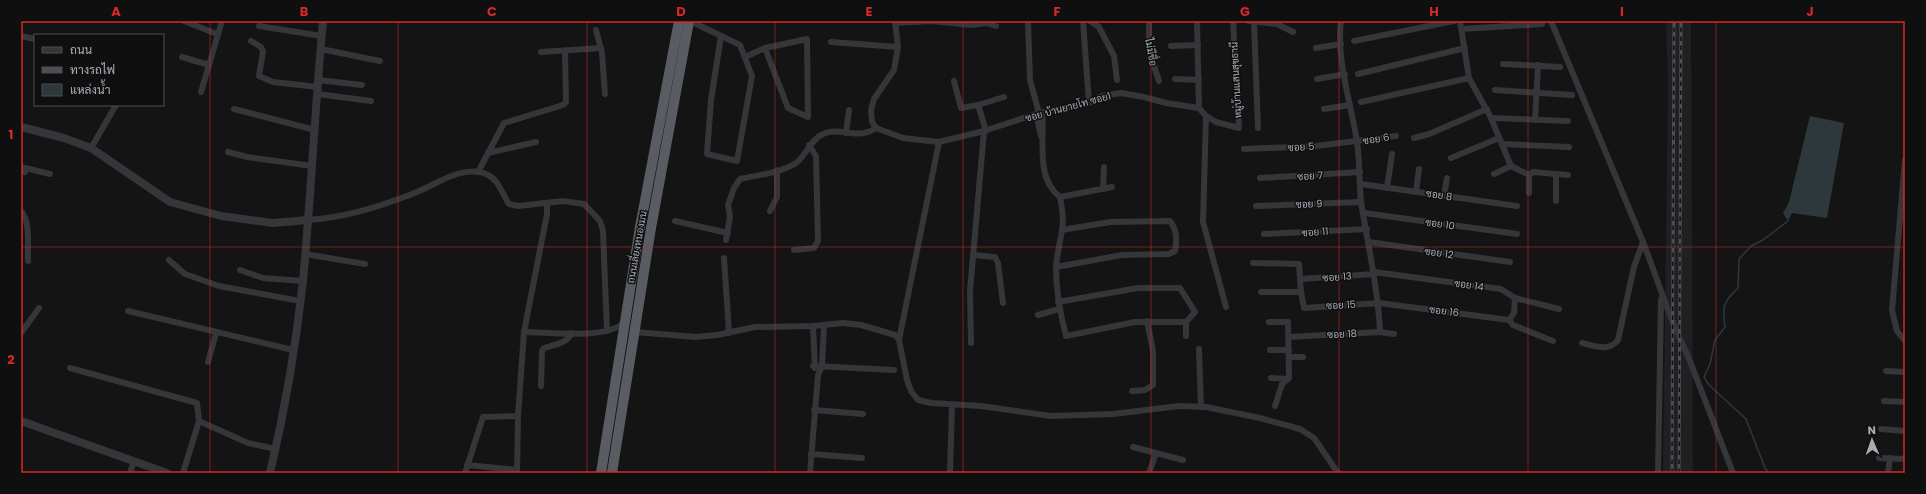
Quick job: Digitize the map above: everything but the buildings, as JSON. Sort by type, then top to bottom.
[{"type":"highway","name":"ถนนเลี่ยงหนองมน","points":[[600,473],[640,227],[679,21]]},
{"type":"highway","name":"ถนนเลี่ยงหนองมน","points":[[612,473],[652,228],[689,21]]},
{"type":"highway","points":[[640,227],[652,228]]},
{"type":"street","points":[[184,21],[217,34]]},
{"type":"street","points":[[201,92],[222,21]]},
{"type":"street","points":[[270,473],[276,449],[303,281],[323,21]]},
{"type":"street","points":[[689,21],[721,36],[740,45],[752,76],[737,161],[707,154],[711,100],[721,36]]},
{"type":"street","points":[[726,240],[730,216],[728,205],[734,188],[740,179],[777,170],[796,162],[809,145],[823,134],[834,132],[868,134],[876,128],[872,122],[871,110],[874,99],[894,70],[898,47],[895,22],[932,21],[956,25],[986,23],[996,26]]},
{"type":"street","points":[[1029,21],[1030,80],[1039,113],[1037,126],[1042,139],[1046,180],[1052,191],[1060,197],[1112,187]]},
{"type":"street","points":[[1083,21],[1089,103]]},
{"type":"street","points":[[1090,21],[1099,27],[1114,56],[1117,80]]},
{"type":"street","name":"ไม่มีชื่อ","points":[[1148,21],[1149,51],[1159,81]]},
{"type":"street","points":[[1197,21],[1199,108],[1206,116],[1203,222],[1226,307]]},
{"type":"street","name":"หมู่บ้านแสนสุขธานี","points":[[1206,116],[1216,122],[1238,128],[1233,21]]},
{"type":"street","points":[[1341,21],[1341,44],[1357,142],[1361,202],[1379,303],[1380,332]]},
{"type":"street","points":[[1354,41],[1454,21]]},
{"type":"street","points":[[1460,21],[1469,78],[1487,109],[1510,166],[1529,174],[1533,172],[1568,175]]},
{"type":"street","points":[[1551,21],[1657,276],[1661,293],[1673,327],[1688,356],[1733,473]]},
{"type":"street","points":[[1258,128],[1252,22],[1277,24],[1294,32]]},
{"type":"street","points":[[1462,29],[1542,24]]},
{"type":"street","points":[[259,26],[322,36]]},
{"type":"street","points":[[596,30],[601,48],[605,94]]},
{"type":"street","points":[[21,36],[34,39]]},
{"type":"street","points":[[745,57],[765,48],[806,39],[808,117],[788,108],[765,48]]},
{"type":"street","points":[[251,41],[261,47],[263,51],[259,76],[273,82],[318,87],[371,101]]},
{"type":"street","points":[[831,42],[898,47]]},
{"type":"street","points":[[1316,48],[1341,44]]},
{"type":"street","points":[[1171,46],[1198,45]]},
{"type":"street","points":[[541,52],[601,48]]},
{"type":"street","points":[[1358,74],[1465,48]]},
{"type":"street","points":[[321,49],[380,61]]},
{"type":"street","points":[[478,172],[506,121],[563,105],[566,102],[565,51]]},
{"type":"street","points":[[182,57],[209,65]]},
{"type":"street","points":[[1503,64],[1560,67]]},
{"type":"street","points":[[1535,120],[1538,65]]},
{"type":"street","points":[[1316,79],[1345,74]]},
{"type":"street","points":[[1361,102],[1469,78]]},
{"type":"street","points":[[1175,79],[1199,80]]},
{"type":"street","points":[[954,81],[961,108],[978,105],[1004,97]]},
{"type":"street","points":[[318,87],[362,85]]},
{"type":"street","points":[[1495,90],[1572,95]]},
{"type":"street","name":"ซอย บ้านยายโท ซอย1","points":[[876,128],[903,138],[939,142],[985,131],[1039,113],[1089,103],[1102,96],[1121,94],[1199,108]]},
{"type":"street","points":[[971,343],[970,291],[985,131],[978,105]]},
{"type":"street","points":[[1324,109],[1350,105]]},
{"type":"street","points":[[92,148],[115,106]]},
{"type":"street","points":[[234,109],[315,130]]},
{"type":"street","points":[[1414,138],[1429,134],[1487,109]]},
{"type":"street","points":[[846,133],[849,110]]},
{"type":"street","points":[[1491,118],[1568,121]]},
{"type":"street","points":[[21,127],[64,138],[92,148],[170,202],[221,216],[273,223],[333,219],[412,194],[458,174],[478,172],[488,175],[498,183],[509,204],[518,206],[563,201],[584,204],[600,221],[603,231],[607,331]]},
{"type":"street","name":"ซอย 6","points":[[1357,142],[1396,136]]},
{"type":"street","points":[[1451,158],[1500,141],[1569,147]]},
{"type":"street","points":[[488,153],[536,142]]},
{"type":"street","points":[[939,142],[899,340],[907,380],[911,391],[918,400],[931,403],[981,406],[1051,416],[1114,414],[1179,406],[1201,407],[1260,418],[1300,429],[1314,438],[1338,473]]},
{"type":"street","name":"ซอย 5","points":[[1244,149],[1316,146],[1357,142]]},
{"type":"street","points":[[794,250],[814,248],[818,241],[816,156],[809,145]]},
{"type":"street","points":[[228,152],[247,157],[312,166]]},
{"type":"street","points":[[1387,188],[1392,154]]},
{"type":"street","points":[[1905,160],[1892,310],[1897,331],[1905,341]]},
{"type":"street","points":[[1494,174],[1510,166]]},
{"type":"street","points":[[1103,189],[1104,167]]},
{"type":"street","points":[[1416,192],[1419,169]]},
{"type":"street","points":[[770,211],[777,197],[777,170]]},
{"type":"street","points":[[22,171],[50,174]]},
{"type":"street","name":"ซอย 7","points":[[1260,178],[1360,172]]},
{"type":"street","points":[[1529,174],[1529,193]]},
{"type":"street","points":[[1556,174],[1556,201]]},
{"type":"street","points":[[1444,196],[1447,178]]},
{"type":"street","name":"ซอย 8","points":[[1361,184],[1517,206]]},
{"type":"street","points":[[1060,197],[1062,230],[1058,244],[1056,267],[1059,309],[1066,336],[1134,322],[1186,322]]},
{"type":"street","name":"ซอย 9","points":[[1256,206],[1361,202]]},
{"type":"street","points":[[467,466],[517,472],[518,416],[524,332],[547,214],[547,203]]},
{"type":"street","points":[[21,211],[24,214],[26,222],[28,261]]},
{"type":"street","name":"ซอย 10","points":[[1364,213],[1517,234]]},
{"type":"street","points":[[675,221],[728,233]]},
{"type":"street","points":[[1056,267],[1122,255],[1169,254],[1175,251],[1175,227],[1170,222],[1110,222],[1062,230]]},
{"type":"street","name":"ซอย 11","points":[[1264,234],[1367,229]]},
{"type":"street","name":"ซอย 12","points":[[1369,242],[1510,262]]},
{"type":"street","points":[[1582,343],[1608,347],[1614,345],[1618,340],[1634,267],[1643,242]]},
{"type":"street","points":[[305,254],[366,264]]},
{"type":"street","points":[[973,255],[995,257],[998,263],[1003,303]]},
{"type":"street","points":[[724,258],[730,333]]},
{"type":"street","points":[[169,260],[185,274],[218,286],[300,301]]},
{"type":"street","points":[[1253,263],[1299,264],[1301,292],[1261,292]]},
{"type":"street","points":[[240,270],[263,278],[303,281]]},
{"type":"street","name":"ซอย 13","points":[[1300,279],[1374,273]]},
{"type":"street","name":"ซอย 14","points":[[1374,273],[1502,289],[1515,298],[1559,309]]},
{"type":"street","points":[[1058,302],[1138,288],[1180,288],[1195,312],[1186,322],[1186,336]]},
{"type":"street","name":"ซอย 15","points":[[1301,292],[1304,308],[1379,303]]},
{"type":"street","points":[[1658,473],[1661,293]]},
{"type":"street","points":[[1509,320],[1514,313],[1515,298]]},
{"type":"street","name":"ซอย 16","points":[[1379,303],[1509,320],[1513,325],[1553,341]]},
{"type":"street","points":[[21,333],[39,308]]},
{"type":"street","points":[[1038,315],[1059,309]]},
{"type":"street","points":[[128,311],[293,350]]},
{"type":"street","points":[[1132,391],[1145,390],[1153,385],[1153,351],[1148,321]]},
{"type":"street","points":[[1269,322],[1288,322],[1289,378],[1282,384],[1275,406]]},
{"type":"street","points":[[524,332],[597,333],[616,330],[624,323]]},
{"type":"street","points":[[635,332],[695,337],[730,333],[755,327],[813,326],[843,323],[861,325],[895,335],[899,340]]},
{"type":"street","points":[[810,473],[814,410],[818,375],[822,366],[824,325]]},
{"type":"street","points":[[813,326],[814,366],[818,375]]},
{"type":"street","name":"ซอย 18","points":[[1288,337],[1380,332],[1394,334]]},
{"type":"street","points":[[208,362],[216,333]]},
{"type":"street","points":[[541,386],[542,351],[544,348],[567,340],[571,333]]},
{"type":"street","points":[[1199,349],[1201,407]]},
{"type":"street","points":[[1270,350],[1289,350]]},
{"type":"street","points":[[1289,357],[1303,357]]},
{"type":"street","points":[[814,366],[894,370]]},
{"type":"street","points":[[70,368],[197,403],[199,421],[183,473]]},
{"type":"street","points":[[1886,371],[1905,372]]},
{"type":"street","points":[[1271,378],[1288,379]]},
{"type":"street","points":[[1884,401],[1905,402]]},
{"type":"street","points":[[950,473],[952,405]]},
{"type":"street","points":[[814,410],[863,414]]},
{"type":"street","points":[[465,473],[482,417],[518,416]]},
{"type":"street","points":[[21,421],[167,473]]},
{"type":"street","points":[[199,421],[248,443],[276,449]]},
{"type":"street","points":[[1881,429],[1905,431]]},
{"type":"street","points":[[1133,447],[1183,460]]},
{"type":"street","points":[[1149,473],[1156,453]]},
{"type":"street","points":[[811,454],[862,458]]},
{"type":"street","points":[[1879,458],[1905,459]]},
{"type":"street","points":[[1888,473],[1890,458]]},
{"type":"street","points":[[130,473],[134,461]]},
{"type":"shaded area","points":[[1666,21],[1691,21],[1693,473],[1663,473],[1668,87]]},
{"type":"water","points":[[1810,116],[1844,123],[1827,218],[1792,213],[1788,221],[1783,213],[1789,202]]},
{"type":"waterway","points":[[1769,473],[1765,468],[1746,419],[1709,385],[1704,377],[1710,364],[1715,340],[1725,327],[1725,305],[1729,297],[1738,288],[1739,259],[1751,246],[1763,240],[1788,221]]},
{"type":"railway","points":[[1672,473],[1674,21]]},
{"type":"railway","points":[[1679,473],[1681,21]]}]
